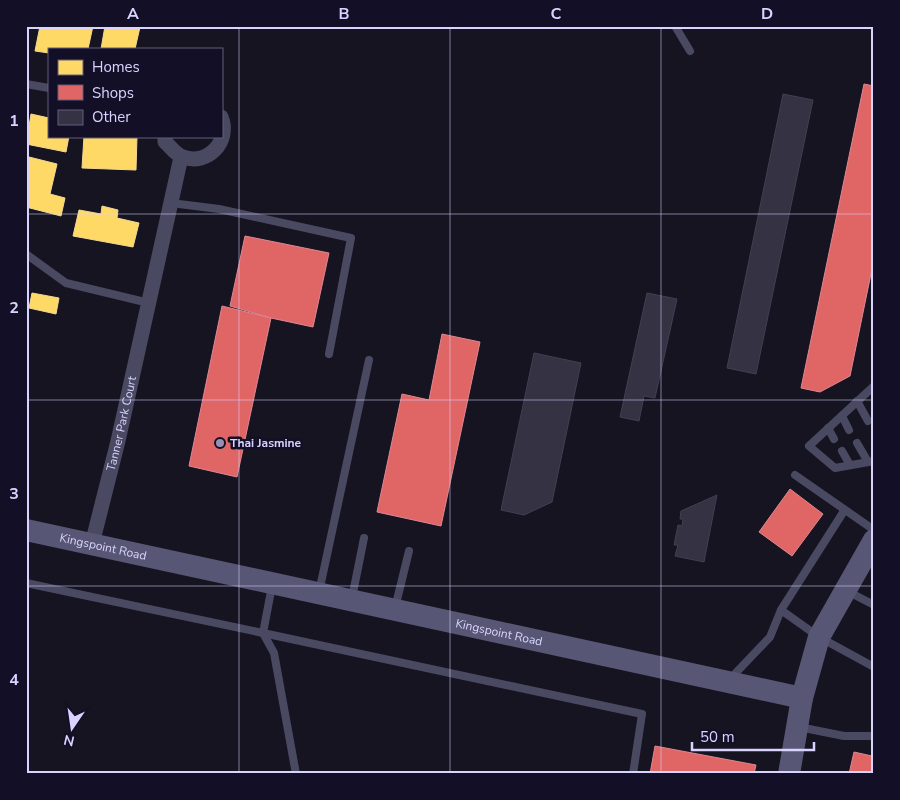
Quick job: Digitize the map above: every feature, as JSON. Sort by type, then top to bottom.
[{"type":"street","points":[[165,138],[165,142],[181,157],[195,159],[208,155],[219,146],[224,133],[222,122]]},
{"type":"street","name":"Tanner Park Court","points":[[92,544],[120,431],[181,157]]},
{"type":"street","name":"Kingspoint Road","points":[[26,530],[318,594],[728,680],[802,698]]},
{"type":"street","points":[[789,774],[802,698],[819,638],[874,540]]},
{"type":"lane","points":[[675,26],[690,51]]},
{"type":"lane","points":[[26,84],[48,88]]},
{"type":"lane","points":[[171,203],[219,209],[351,238],[329,354]]},
{"type":"lane","points":[[26,254],[66,283],[148,303]]},
{"type":"lane","points":[[318,594],[369,360]]},
{"type":"lane","points":[[858,443],[871,461],[835,468],[809,446],[874,386]]},
{"type":"lane","points":[[857,401],[868,421]]},
{"type":"lane","points":[[842,416],[849,430]]},
{"type":"lane","points":[[828,428],[834,438]]},
{"type":"lane","points":[[842,451],[850,465]]},
{"type":"lane","points":[[796,475],[844,511],[874,530]]},
{"type":"lane","points":[[728,680],[770,637],[781,610],[844,511]]},
{"type":"lane","points":[[351,601],[364,538]]},
{"type":"lane","points":[[395,610],[409,552]]},
{"type":"lane","points":[[26,583],[642,714],[633,774]]},
{"type":"lane","points":[[273,584],[263,633],[274,652],[296,774]]},
{"type":"lane","points":[[845,590],[874,606]]},
{"type":"lane","points":[[781,610],[819,638],[874,667]]},
{"type":"lane","points":[[796,726],[844,736],[874,736]]},
{"type":"building: Homes","points":[[40,26],[93,26],[88,48],[48,48],[48,53],[35,51]]},
{"type":"building: Homes","points":[[105,26],[140,27],[135,48],[101,48]]},
{"type":"building: Homes","points":[[31,114],[48,118],[48,138],[69,138],[66,152],[26,144]]},
{"type":"building: Homes","points":[[84,138],[137,138],[136,170],[82,168]]},
{"type":"building: Homes","points":[[29,157],[57,164],[50,194],[65,198],[61,216],[26,207],[26,167]]},
{"type":"building: Homes","points":[[102,206],[118,210],[117,218],[139,223],[133,247],[73,236],[79,210],[101,214]]},
{"type":"building: Homes","points":[[32,293],[59,298],[56,314],[29,308]]},
{"type":"building: Shops","points":[[864,84],[874,86],[874,259],[850,376],[820,392],[801,388]]},
{"type":"building: Shops","points":[[245,236],[329,253],[313,327],[271,318],[230,306]]},
{"type":"building: Shops","points":[[222,306],[271,318],[237,477],[189,466]]},
{"type":"building: Shops","points":[[442,334],[480,342],[441,526],[377,512],[402,394],[429,400]]},
{"type":"building: Shops","points":[[790,489],[823,514],[792,556],[759,532]]},
{"type":"building: Shops","points":[[655,746],[756,765],[754,774],[650,774]]},
{"type":"building: Shops","points":[[874,749],[874,774],[849,774],[854,752],[872,756]]},
{"type":"building: Other","points":[[783,94],[813,100],[756,374],[727,368]]},
{"type":"building: Other","points":[[647,293],[677,299],[655,398],[644,396],[639,421],[620,417]]},
{"type":"building: Other","points":[[534,353],[581,363],[552,502],[524,515],[501,510]]},
{"type":"building: Other","points":[[717,495],[704,562],[675,556],[678,545],[674,545],[678,525],[682,526],[683,519],[680,519],[681,511]]},
{"type":"place","name":"Thai Jasmine","points":[[220,443]]}]
